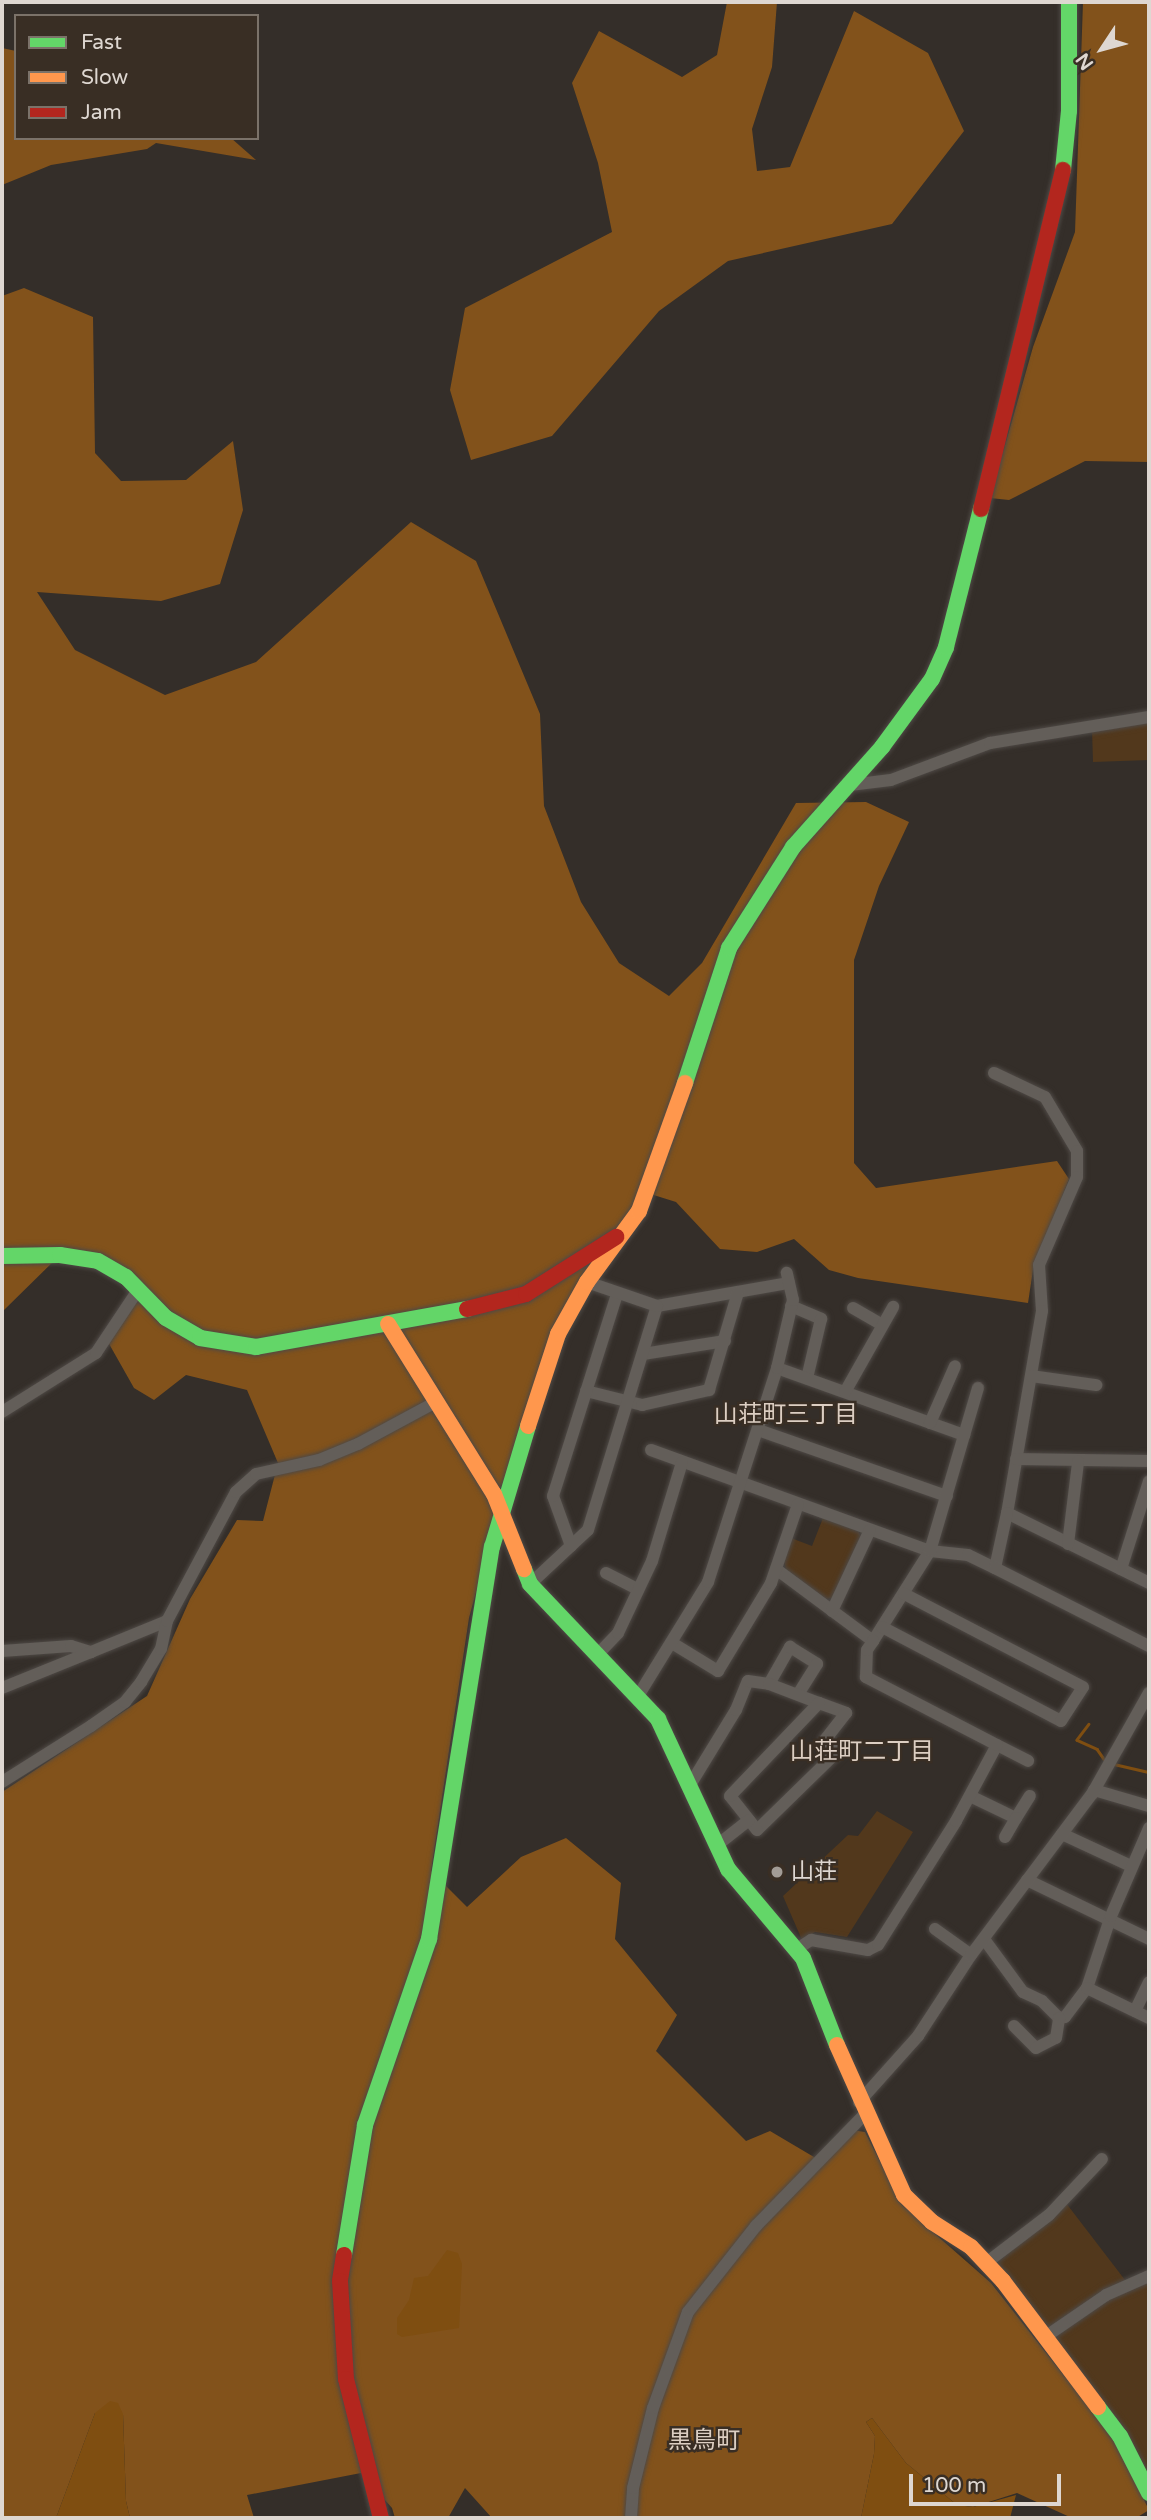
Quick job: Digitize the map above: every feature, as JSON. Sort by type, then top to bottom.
[{"type":"street","points":[[381,2518],[346,2379],[340,2281],[365,2125],[429,1939],[501,1508],[551,1352],[587,1282],[639,1211],[656,1174],[729,948],[793,847],[850,785],[932,678],[946,647],[1062,184],[1069,111],[1069,2]]},
{"type":"street","points":[[850,785],[891,780],[990,743],[1149,717]]},
{"type":"street","points":[[993,1073],[1045,1097],[1077,1150],[1077,1177],[1039,1265],[1042,1311],[995,1568]]},
{"type":"street","points":[[2,1256],[60,1255],[98,1261],[138,1290],[166,1318],[200,1338],[227,1346],[285,1344],[526,1294],[621,1234]]},
{"type":"street","points":[[587,1282],[657,1306],[738,1292],[788,1278],[791,1306],[761,1430],[708,1582],[638,1696]]},
{"type":"street","points":[[2,1412],[96,1353],[138,1290]]},
{"type":"street","points":[[586,1391],[628,1404],[709,1390],[738,1292]]},
{"type":"street","points":[[572,1546],[553,1496],[617,1294]]},
{"type":"street","points":[[530,1584],[588,1530],[657,1306]]},
{"type":"street","points":[[791,1306],[821,1319],[807,1378]]},
{"type":"street","points":[[845,1392],[893,1307]]},
{"type":"street","points":[[853,1308],[883,1325]]},
{"type":"street","points":[[388,1324],[501,1508],[530,1584],[638,1696],[663,1727],[728,1869],[797,1949],[862,2108],[904,2195],[986,2263],[1120,2435],[1149,2493]]},
{"type":"street","points":[[643,1354],[725,1341]]},
{"type":"street","points":[[930,1423],[955,1366]]},
{"type":"street","points":[[777,1368],[964,1435]]},
{"type":"street","points":[[1031,1376],[1096,1385]]},
{"type":"street","points":[[978,1388],[930,1551],[867,1650],[866,1677],[900,1701],[968,1736],[997,1745],[1028,1761]]},
{"type":"street","points":[[2,1782],[125,1702],[161,1649],[167,1621],[236,1492],[257,1474],[329,1456],[436,1402]]},
{"type":"street","points":[[761,1430],[947,1496]]},
{"type":"street","points":[[651,1450],[930,1551],[968,1555],[1149,1646]]},
{"type":"street","points":[[1016,1459],[1149,1461]]},
{"type":"street","points":[[597,1655],[618,1633],[652,1561],[682,1462]]},
{"type":"street","points":[[1068,1544],[1078,1462]]},
{"type":"street","points":[[1121,1569],[1149,1481]]},
{"type":"street","points":[[672,1643],[718,1671],[776,1569],[798,1504]]},
{"type":"street","points":[[1007,1513],[1149,1583]]},
{"type":"street","points":[[832,1611],[870,1530]]},
{"type":"street","points":[[776,1569],[873,1641]]},
{"type":"street","points":[[606,1573],[638,1589]]},
{"type":"street","points":[[882,1627],[1061,1721],[1083,1687],[904,1594]]},
{"type":"street","points":[[2,1688],[167,1621]]},
{"type":"street","points":[[2,1651],[71,1646],[91,1652]]},
{"type":"street","points":[[769,1684],[790,1647],[817,1664],[798,1695]]},
{"type":"street","points":[[690,1785],[736,1710],[748,1681],[769,1684],[846,1713],[825,1740],[838,1751],[757,1830],[730,1796],[819,1703]]},
{"type":"street","points":[[631,2518],[633,2487],[653,2408],[688,2312],[756,2226],[862,2108],[918,2036],[971,1955],[1094,1790],[1149,1694]]},
{"type":"street","points":[[797,1949],[811,1940],[860,1954],[878,1945],[970,1796],[997,1745]]},
{"type":"street","points":[[1094,1790],[1149,1806]]},
{"type":"street","points":[[970,1796],[1016,1818]]},
{"type":"street","points":[[1005,1838],[1030,1796]]},
{"type":"street","points":[[716,1846],[749,1820]]},
{"type":"street","points":[[1059,2018],[1065,2017],[1087,1989],[1130,1866],[1149,1828]]},
{"type":"street","points":[[1062,1834],[1130,1866]]},
{"type":"street","points":[[1027,1880],[1149,1939]]},
{"type":"street","points":[[935,1929],[971,1955]]},
{"type":"street","points":[[984,1939],[1023,1992],[1042,2001],[1059,2018]]},
{"type":"street","points":[[1135,2011],[1149,1982]]},
{"type":"street","points":[[1087,1989],[1149,2018]]},
{"type":"street","points":[[1014,2026],[1034,2053],[1056,2038],[1059,2018]]},
{"type":"street","points":[[986,2263],[1049,2215],[1102,2159]]},
{"type":"street","points":[[1045,2337],[1106,2295],[1149,2276]]},
{"type":"shaded area","points":[[727,2],[777,2],[772,67],[752,129],[757,171],[790,167],[854,11],[928,53],[964,131],[892,224],[728,261],[659,311],[552,436],[471,460],[450,390],[465,308],[612,232],[598,163],[572,83],[599,31],[682,77],[717,55]]},
{"type":"shaded area","points":[[1083,2],[1149,2],[1149,462],[1085,461],[1009,500],[990,498],[1033,347],[1075,232]]},
{"type":"shaded area","points":[[2,48],[14,51],[14,140],[233,140],[256,160],[156,143],[147,149],[51,165],[2,185]]},
{"type":"shaded area","points":[[24,288],[93,317],[95,453],[121,481],[186,480],[233,441],[243,510],[220,584],[161,601],[37,592],[75,650],[165,695],[256,662],[411,522],[476,561],[540,714],[544,806],[581,902],[619,963],[669,996],[702,963],[796,803],[866,802],[909,822],[879,886],[854,960],[854,1163],[876,1188],[1057,1161],[1069,1179],[1033,1270],[1028,1303],[858,1278],[829,1270],[794,1239],[757,1252],[720,1249],[676,1202],[644,1192],[593,1268],[509,1470],[469,1618],[431,1871],[467,1907],[521,1857],[566,1838],[621,1883],[615,1939],[677,2015],[656,2051],[746,2141],[770,2131],[819,2160],[852,2130],[865,2132],[902,2205],[991,2283],[1113,2438],[1149,2510],[1136,2518],[1072,2518],[1017,2493],[973,2507],[957,2505],[906,2463],[872,2418],[866,2422],[875,2436],[874,2454],[861,2518],[492,2518],[465,2488],[448,2518],[395,2518],[392,2508],[361,2473],[247,2495],[254,2518],[130,2518],[126,2501],[123,2414],[95,2413],[56,2518],[2,2518],[2,1792],[147,1696],[190,1599],[237,1520],[263,1521],[278,1463],[247,1390],[186,1375],[154,1400],[134,1388],[108,1342],[140,1293],[126,1277],[60,1255],[2,1312],[2,296]]},
{"type":"shaded area","points":[[1149,721],[1149,760],[1093,762],[1092,730]]},
{"type":"shaded area","points":[[823,1518],[859,1532],[861,1538],[832,1598],[826,1599],[786,1569],[784,1561],[791,1538],[812,1546]]},
{"type":"shaded area","points":[[877,1811],[913,1832],[847,1937],[815,1932],[802,1940],[783,1896],[848,1835],[858,1836]]},
{"type":"shaded area","points":[[1066,2203],[1125,2280],[1149,2282],[1149,2480],[996,2264]]},
{"type":"shaded area","points":[[447,2250],[458,2253],[462,2264],[459,2328],[402,2337],[397,2334],[397,2318],[409,2300],[414,2278],[428,2276]]},
{"type":"shaded area","points":[[110,2401],[118,2403],[123,2414],[126,2501],[130,2518],[56,2518],[95,2413]]},
{"type":"shaded area","points":[[872,2418],[906,2463],[957,2505],[973,2507],[1016,2495],[1010,2518],[861,2518],[874,2454],[875,2436],[866,2422]]},
{"type":"waterway","points":[[1089,1724],[1077,1740],[1097,1749],[1104,1759]]},
{"type":"waterway","points":[[1114,1764],[1149,1772]]},
{"type":"traffic: fast","points":[[1063,170],[1069,111],[1069,2]]},
{"type":"traffic: fast","points":[[685,1083],[729,948],[793,847],[882,747],[932,679],[946,647],[981,509]]},
{"type":"traffic: fast","points":[[2,1256],[60,1255],[98,1261],[126,1277],[166,1318],[200,1338],[256,1347],[467,1309]]},
{"type":"traffic: fast","points":[[344,2255],[365,2125],[429,1939],[492,1547],[528,1426]]},
{"type":"traffic: fast","points":[[524,1569],[530,1584],[658,1719],[728,1869],[803,1958],[837,2045]]},
{"type":"traffic: fast","points":[[1098,2407],[1120,2436],[1149,2493]]},
{"type":"traffic: slow","points":[[528,1426],[558,1334],[587,1282],[639,1211],[685,1083]]},
{"type":"traffic: slow","points":[[388,1324],[494,1494],[524,1569]]},
{"type":"traffic: slow","points":[[837,2045],[904,2195],[932,2222],[971,2247],[1003,2281],[1098,2407]]},
{"type":"traffic: jam","points":[[981,509],[1063,170]]},
{"type":"traffic: jam","points":[[467,1309],[526,1294],[616,1237]]},
{"type":"traffic: jam","points":[[344,2255],[340,2281],[346,2379],[381,2518]]},
{"type":"place","name":"山荘","points":[[777,1872]]},
{"type":"district","name":"山荘町三丁目","points":[[786,1415]]},
{"type":"district","name":"山荘町二丁目","points":[[862,1752]]},
{"type":"district","name":"黒鳥町","points":[[704,2441]]}]
